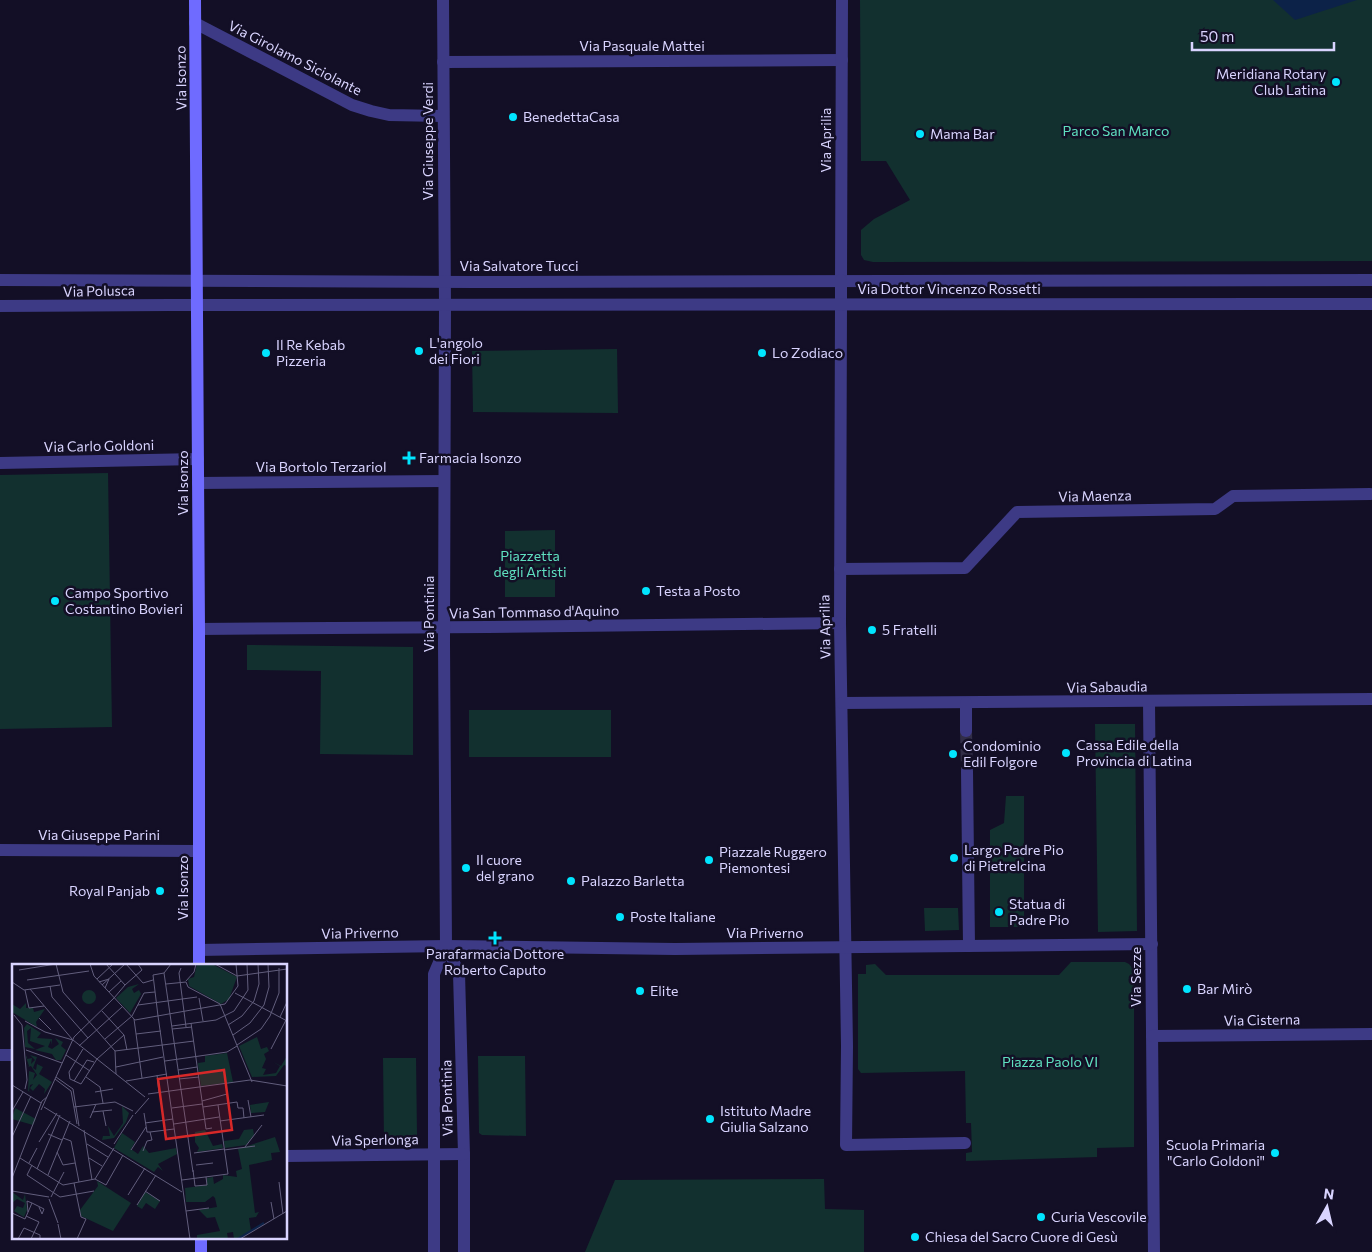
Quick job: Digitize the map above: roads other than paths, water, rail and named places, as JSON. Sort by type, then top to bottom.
[{"type":"main road","name":"Via Isonzo","points":[[195,0],[199,964]]},
{"type":"street","name":"Via Giuseppe Verdi","points":[[443,0],[444,282]]},
{"type":"street","name":"Via Aprilia","points":[[841,280],[842,0]]},
{"type":"street","name":"Via Girolamo Siciolante","points":[[195,23],[357,106],[389,115],[444,116]]},
{"type":"street","name":"Via Pasquale Mattei","points":[[443,62],[842,60]]},
{"type":"street","name":"Via Polusca","points":[[0,280],[197,281]]},
{"type":"street","name":"Via Salvatore Tucci","points":[[197,281],[841,280]]},
{"type":"street","name":"Via Dottor Vincenzo Rossetti","points":[[1372,280],[841,280],[841,305],[1372,304]]},
{"type":"street","name":"Via Pontinia","points":[[434,1252],[434,974],[446,946],[444,282]]},
{"type":"street","name":"Via Polusca","points":[[0,306],[197,305]]},
{"type":"street","points":[[197,305],[841,305]]},
{"type":"street","name":"Via Aprilia","points":[[841,305],[840,623],[846,948]]},
{"type":"street","name":"Via Carlo Goldoni","points":[[0,463],[198,459]]},
{"type":"street","name":"Via Bortolo Terzariol","points":[[198,483],[444,481]]},
{"type":"street","name":"Via Maenza","points":[[840,569],[965,568],[1017,512],[1216,509],[1233,496],[1370,494]]},
{"type":"street","name":"Via San Tommaso d'Aquino","points":[[199,629],[840,623]]},
{"type":"street","name":"Via Sabaudia","points":[[842,703],[1372,699]]},
{"type":"street","name":"Via Sezze","points":[[1149,701],[1154,1252]]},
{"type":"street","points":[[966,703],[966,731]]},
{"type":"street","points":[[967,771],[969,946]]},
{"type":"street","name":"Via Giuseppe Parini","points":[[0,850],[198,851]]},
{"type":"street","name":"Via Priverno","points":[[199,950],[446,946],[675,949],[1152,944]]},
{"type":"street","name":"Via Pontinia","points":[[446,946],[459,973],[464,1154],[464,1252]]},
{"type":"street","points":[[846,948],[846,1145],[965,1143]]},
{"type":"street","name":"Via Cisterna","points":[[1152,1036],[1372,1034]]},
{"type":"street","name":"Via Sperlonga","points":[[288,1156],[464,1154]]},
{"type":"water","points":[[1273,0],[1357,0],[1295,20]]},
{"type":"tunnel","points":[[966,731],[967,771]]},
{"type":"place","name":"Meridiana Rotary Club Latina","points":[[1336,82]]},
{"type":"place","name":"BenedettaCasa","points":[[513,117]]},
{"type":"place","name":"Mama Bar","points":[[920,134]]},
{"type":"place","name":"L'angolo dei Fiori","points":[[419,351]]},
{"type":"place","name":"Il Re Kebab Pizzeria","points":[[266,353]]},
{"type":"place","name":"Lo Zodiaco","points":[[762,353]]},
{"type":"place","name":"Farmacia Isonzo","points":[[409,458]]},
{"type":"place","name":"Testa a Posto","points":[[646,591]]},
{"type":"place","name":"Campo Sportivo Costantino Bovieri","points":[[55,601]]},
{"type":"place","name":"5 Fratelli","points":[[872,630]]},
{"type":"place","name":"Cassa Edile della Provincia di Latina","points":[[1066,753]]},
{"type":"place","name":"Condominio Edil Folgore","points":[[953,754]]},
{"type":"place","name":"Largo Padre Pio di Pietrelcina","points":[[954,858]]},
{"type":"place","name":"Piazzale Ruggero Piemontesi","points":[[709,860]]},
{"type":"place","name":"Il cuore del grano","points":[[466,868]]},
{"type":"place","name":"Palazzo Barletta","points":[[571,881]]},
{"type":"place","name":"Royal Panjab","points":[[160,891]]},
{"type":"place","name":"Statua di Padre Pio","points":[[999,912]]},
{"type":"place","name":"Poste Italiane","points":[[620,917]]},
{"type":"place","name":"Parafarmacia Dottore Roberto Caputo","points":[[495,938]]},
{"type":"place","name":"Bar Mirò","points":[[1187,989]]},
{"type":"place","name":"Elite","points":[[640,991]]},
{"type":"place","name":"Istituto Madre Giulia Salzano","points":[[710,1119]]},
{"type":"place","name":"Scuola Primaria \"Carlo Goldoni\"","points":[[1275,1153]]},
{"type":"place","name":"Curia Vescovile","points":[[1041,1217]]},
{"type":"place","name":"Chiesa del Sacro Cuore di Gesù","points":[[915,1237]]},
{"type":"park label","name":"Parco San Marco","points":[[1116,131]]},
{"type":"park label","name":"Piazzetta degli Artisti","points":[[530,564]]},
{"type":"park label","name":"Piazza Paolo VI","points":[[1050,1062]]}]
